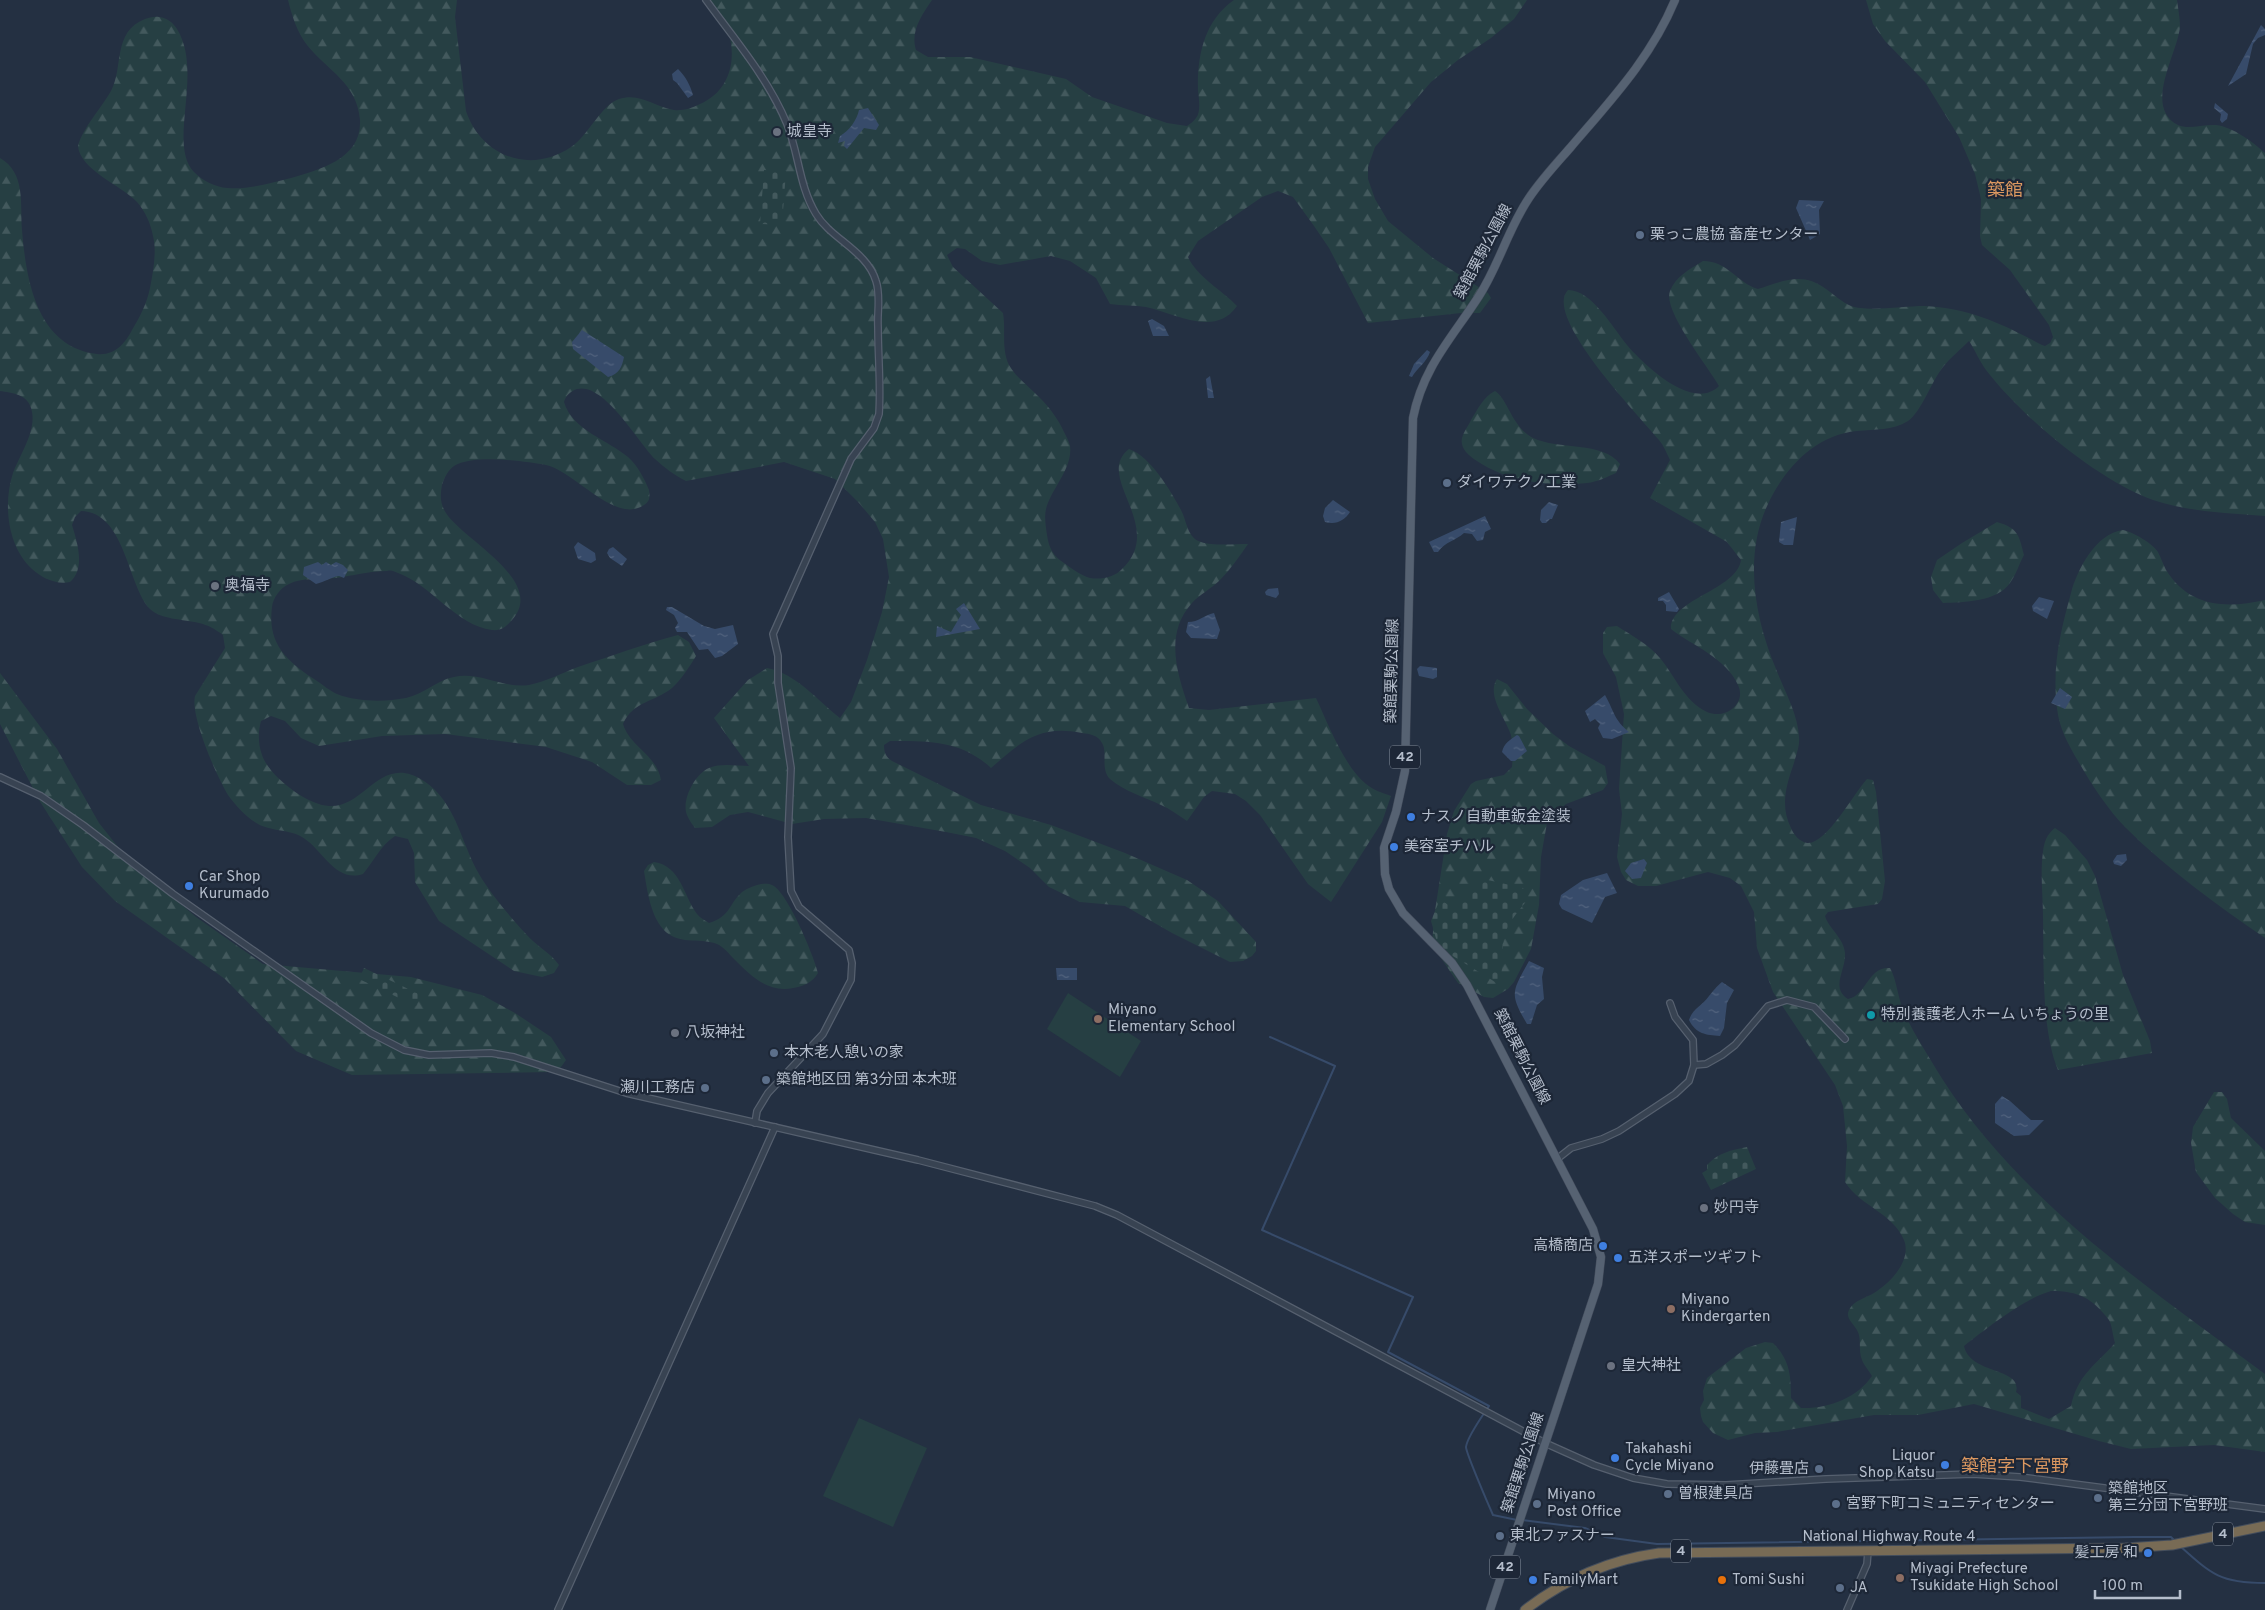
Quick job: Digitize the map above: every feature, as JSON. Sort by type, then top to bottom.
[{"type":"highway","name":"National Highway Route 4","points":[[1525,1610],[1557,1588],[1584,1574],[1618,1561],[1646,1555],[1683,1551],[2099,1549],[2172,1545],[2265,1526]]},
{"type":"main road","name":"築館栗駒公園線","points":[[1490,1610],[1598,1284],[1601,1268],[1599,1245],[1593,1229],[1467,985],[1452,964],[1396,904],[1385,874],[1384,848],[1396,812],[1404,771],[1413,418],[1426,376],[1445,343],[1485,286],[1507,238],[1529,197],[1634,73],[1658,36],[1675,0]]},
{"type":"street","points":[[706,0],[767,84],[777,102],[796,149],[801,180],[818,216],[867,265],[876,280],[879,301],[879,414],[874,428],[850,459],[773,634],[778,656],[778,683],[791,768],[788,837],[791,892],[799,907],[849,950],[852,962],[851,980],[823,1034],[768,1093],[757,1111],[755,1123]]},
{"type":"street","points":[[0,777],[41,796],[69,815],[173,894],[371,1032],[395,1046],[429,1055],[491,1053],[514,1057],[626,1093],[1009,1183],[1109,1212],[1545,1443],[1594,1465],[1633,1478],[1667,1484],[1726,1485],[1826,1479],[1972,1474],[2020,1478],[2265,1509]]},
{"type":"street","points":[[1694,1065],[1706,1064],[1722,1055],[1735,1045],[1768,1006],[1787,1000],[1814,1007],[1845,1039]]},
{"type":"street","points":[[1557,1159],[1571,1148],[1602,1139],[1619,1131],[1675,1094],[1689,1081],[1694,1065],[1693,1040],[1676,1017],[1670,1003]]},
{"type":"street","points":[[558,1610],[775,1127]]},
{"type":"street","points":[[1847,1610],[1867,1564],[1868,1551]]},
{"type":"green space","points":[[288,0],[457,0],[455,17],[466,111],[473,127],[483,140],[495,150],[524,160],[539,160],[571,147],[583,136],[606,107],[619,99],[634,97],[674,110],[681,110],[691,108],[710,99],[724,84],[731,66],[732,55],[729,34],[705,0],[932,0],[924,11],[915,36],[916,50],[928,57],[970,57],[1066,79],[1092,97],[1167,123],[1187,126],[1195,119],[1199,112],[1198,78],[1204,40],[1216,18],[1234,0],[1527,0],[1514,19],[1431,82],[1375,147],[1368,167],[1368,179],[1375,199],[1388,221],[1433,258],[1488,293],[1491,298],[1480,313],[1461,313],[1368,323],[1329,248],[1314,226],[1293,197],[1278,191],[1262,197],[1198,241],[1188,257],[1197,271],[1237,306],[1228,315],[1218,320],[1194,321],[1146,307],[1110,304],[1096,278],[1070,261],[1051,256],[1000,265],[982,261],[965,249],[957,248],[947,255],[953,267],[1003,313],[1004,346],[1009,365],[1016,375],[1050,410],[1069,442],[1070,454],[1068,462],[1045,512],[1050,548],[1057,558],[1084,576],[1099,579],[1119,572],[1134,553],[1137,536],[1134,520],[1119,474],[1120,460],[1129,449],[1145,459],[1159,475],[1172,493],[1190,533],[1196,540],[1211,544],[1248,544],[1223,577],[1195,600],[1183,615],[1176,641],[1177,668],[1180,681],[1189,708],[1209,710],[1316,698],[1337,744],[1351,767],[1369,786],[1391,796],[1382,822],[1331,902],[1308,884],[1260,815],[1246,801],[1235,794],[1212,791],[1204,797],[1187,821],[1168,808],[1128,790],[1110,779],[1105,770],[1104,747],[1098,738],[1091,734],[1067,731],[1042,733],[1032,737],[1012,750],[991,768],[968,752],[944,744],[918,741],[890,741],[884,745],[884,748],[888,758],[892,761],[981,805],[1051,825],[1125,853],[1187,880],[1218,901],[1256,942],[1256,951],[1252,956],[1243,961],[1230,962],[1172,933],[1125,906],[1080,902],[1049,887],[1030,868],[1005,851],[976,838],[866,818],[824,819],[792,824],[748,812],[730,815],[712,827],[695,828],[687,815],[686,802],[690,788],[699,776],[714,766],[749,766],[714,718],[748,680],[767,668],[778,671],[806,688],[840,718],[851,702],[882,612],[889,577],[883,539],[875,522],[835,479],[784,462],[686,481],[655,459],[620,415],[598,395],[587,389],[577,389],[567,395],[564,402],[568,412],[582,427],[620,451],[635,464],[649,490],[649,499],[644,505],[633,509],[621,508],[608,503],[557,469],[546,465],[525,462],[486,459],[463,462],[454,466],[446,474],[443,482],[441,499],[446,513],[455,524],[498,562],[511,576],[519,591],[520,605],[512,620],[505,627],[492,630],[479,627],[455,613],[410,578],[390,571],[305,580],[289,584],[275,597],[271,620],[273,632],[276,642],[289,659],[329,690],[353,699],[380,701],[413,696],[442,681],[463,676],[473,676],[510,685],[529,685],[615,654],[678,635],[689,642],[696,656],[672,688],[638,706],[627,716],[623,724],[631,739],[649,757],[659,771],[661,780],[651,785],[627,785],[592,762],[546,747],[445,734],[382,736],[319,746],[301,738],[285,721],[271,716],[261,721],[259,734],[262,755],[272,772],[300,795],[320,804],[329,806],[342,804],[353,799],[384,777],[396,773],[409,774],[424,781],[444,800],[451,811],[479,874],[501,905],[520,928],[559,965],[554,973],[542,977],[514,971],[439,921],[415,882],[414,853],[408,839],[395,836],[381,849],[363,874],[353,876],[338,870],[312,844],[300,836],[264,827],[246,815],[228,795],[205,746],[196,717],[195,696],[225,648],[223,635],[205,625],[165,617],[148,607],[141,595],[116,535],[107,523],[95,514],[81,511],[75,517],[72,525],[78,547],[79,562],[78,570],[70,582],[54,582],[32,569],[17,549],[12,536],[8,510],[10,485],[13,473],[30,433],[33,416],[29,403],[23,397],[0,391],[0,158],[8,164],[18,181],[27,269],[38,308],[48,325],[61,339],[77,349],[97,354],[114,351],[126,340],[145,304],[153,269],[154,242],[149,222],[137,202],[93,170],[80,155],[78,146],[88,125],[115,82],[123,41],[135,25],[152,17],[165,18],[177,29],[184,47],[187,66],[184,144],[187,160],[194,172],[209,183],[227,188],[251,187],[276,182],[314,171],[347,153],[359,133],[360,120],[358,107],[347,87],[315,54],[300,35]]},
{"type":"green space","points":[[1866,0],[2177,0],[2180,27],[2162,93],[2163,106],[2168,117],[2182,126],[2222,126],[2249,140],[2265,153],[2265,516],[2208,511],[2167,504],[2131,491],[2108,478],[2062,445],[2019,407],[1986,370],[1969,341],[1943,367],[1918,410],[1908,421],[1890,428],[1857,431],[1828,439],[1815,446],[1793,466],[1775,491],[1760,524],[1754,566],[1755,587],[1762,629],[1798,728],[1798,747],[1785,796],[1786,812],[1792,830],[1802,841],[1807,843],[1814,841],[1823,836],[1831,827],[1867,779],[1873,780],[1876,792],[1885,881],[1882,899],[1878,904],[1828,912],[1825,916],[1844,948],[1845,960],[1840,978],[1840,989],[1848,999],[1859,992],[1877,971],[1890,968],[1905,1015],[1928,1056],[1975,1124],[2010,1166],[2090,1241],[2133,1276],[2265,1374],[2265,1452],[2214,1445],[2131,1449],[1974,1404],[1918,1415],[1874,1415],[1777,1432],[1755,1433],[1728,1440],[1713,1433],[1703,1422],[1701,1416],[1700,1408],[1704,1400],[1703,1391],[1707,1378],[1746,1348],[1765,1342],[1773,1343],[1783,1356],[1790,1375],[1791,1398],[1801,1408],[1821,1407],[1841,1401],[1866,1384],[1872,1376],[1862,1360],[1858,1333],[1848,1313],[1854,1304],[1874,1293],[1893,1277],[1902,1263],[1906,1248],[1899,1231],[1892,1223],[1859,1197],[1845,1182],[1847,1146],[1843,1106],[1835,1085],[1773,992],[1757,948],[1754,912],[1741,886],[1730,878],[1708,872],[1656,886],[1638,886],[1626,880],[1621,872],[1617,857],[1622,814],[1619,789],[1624,714],[1616,677],[1603,653],[1603,633],[1607,627],[1617,626],[1650,648],[1660,658],[1686,695],[1707,712],[1721,714],[1733,709],[1737,704],[1740,692],[1733,676],[1726,667],[1708,653],[1671,629],[1674,619],[1681,610],[1728,579],[1737,570],[1741,560],[1727,542],[1650,498],[1670,460],[1659,440],[1615,390],[1581,343],[1569,321],[1564,303],[1568,290],[1585,296],[1594,303],[1627,345],[1645,364],[1670,383],[1683,390],[1696,393],[1708,393],[1719,386],[1679,325],[1669,300],[1670,291],[1676,281],[1684,273],[1703,261],[1712,262],[1726,268],[1744,282],[1758,289],[1793,279],[1809,280],[1826,289],[1841,301],[1858,308],[1940,307],[1985,318],[2045,346],[2050,343],[2053,337],[2049,325],[2010,270],[1982,245],[1980,236],[1981,199],[1975,174],[1959,137],[1925,82],[1885,41],[1873,24]],"holes":[[[2051,1291],[2077,1294],[2097,1306],[2109,1320],[2115,1343],[2083,1378],[2074,1395],[2071,1406],[2049,1419],[2021,1408],[2021,1396],[2016,1392],[2016,1384],[2012,1378],[1976,1362],[1968,1355],[1964,1346],[2030,1300]]]},
{"type":"green space","points":[[764,170],[786,171],[782,225],[760,224]]},
{"type":"green space","points":[[1495,391],[1520,427],[1533,438],[1543,442],[1603,452],[1620,464],[1616,473],[1587,483],[1544,483],[1502,474],[1477,461],[1464,449],[1462,438],[1481,404]]},
{"type":"green space","points":[[1997,522],[2004,524],[2017,533],[2024,555],[2010,583],[1997,594],[1980,600],[1943,603],[1933,590],[1931,577],[1937,560]]},
{"type":"green space","points":[[2123,530],[2137,535],[2151,545],[2158,552],[2166,570],[2175,582],[2186,592],[2197,598],[2223,604],[2250,603],[2265,600],[2265,938],[2193,886],[2158,858],[2126,828],[2094,787],[2062,729],[2057,708],[2056,664],[2060,636],[2071,593],[2083,564],[2096,545],[2113,533]]},
{"type":"green space","points":[[0,673],[57,749],[99,823],[126,857],[196,917],[263,964],[411,977],[482,995],[515,1013],[551,1037],[566,1060],[561,1067],[553,1072],[352,1075],[296,1051],[225,979],[115,901],[82,867],[39,800],[0,724]]},
{"type":"green space","points":[[1497,679],[1507,684],[1527,709],[1553,734],[1569,746],[1605,766],[1608,783],[1603,790],[1566,804],[1547,823],[1541,857],[1539,905],[1531,949],[1514,982],[1508,989],[1493,998],[1484,997],[1458,983],[1432,945],[1434,917],[1447,834],[1454,811],[1471,784],[1476,781],[1504,775],[1512,767],[1511,735],[1495,700],[1494,685]]},
{"type":"green space","points":[[2055,828],[2065,835],[2087,860],[2095,876],[2123,975],[2150,1041],[2152,1053],[2058,1070],[2049,1035],[2044,995],[2042,876],[2044,845],[2048,836]]},
{"type":"green space","points":[[654,862],[670,869],[676,875],[697,914],[709,923],[725,914],[737,897],[745,890],[761,884],[772,885],[785,899],[806,939],[818,973],[816,976],[807,984],[793,988],[784,989],[768,986],[760,982],[717,944],[675,938],[669,934],[663,929],[655,916],[648,893],[644,871],[648,865]]},
{"type":"green space","points":[[1479,878],[1523,888],[1528,899],[1511,921],[1505,935],[1500,985],[1448,953],[1437,942],[1431,921],[1440,899],[1451,907],[1459,906],[1462,892],[1478,885]]},
{"type":"green space","points":[[364,968],[421,995],[416,1006],[359,979]]},
{"type":"green space","points":[[1068,993],[1141,1041],[1120,1077],[1047,1029]]},
{"type":"green space","points":[[2214,1092],[2222,1092],[2227,1099],[2231,1118],[2265,1151],[2265,1225],[2245,1222],[2233,1214],[2215,1198],[2196,1172],[2191,1143],[2193,1127]]},
{"type":"green space","points":[[1747,1147],[1756,1169],[1711,1190],[1702,1173],[1707,1170],[1707,1165],[1725,1153]]},
{"type":"green space","points":[[859,1418],[927,1448],[893,1527],[823,1496]]},
{"type":"water","points":[[2261,25],[2265,29],[2265,35],[2258,38],[2253,44],[2246,74],[2228,86]]},
{"type":"water","points":[[678,69],[692,91],[693,95],[688,98],[673,80],[672,74]]},
{"type":"water","points":[[2215,103],[2228,114],[2227,119],[2222,123],[2220,120],[2221,114],[2214,108]]},
{"type":"water","points":[[868,108],[879,125],[876,130],[864,128],[847,149],[844,146],[845,141],[838,143],[840,136],[849,128],[859,110]]},
{"type":"water","points":[[1799,200],[1824,201],[1819,210],[1820,234],[1810,240],[1796,208]]},
{"type":"water","points":[[1152,319],[1164,326],[1169,336],[1153,336],[1148,321]]},
{"type":"water","points":[[582,330],[624,357],[621,367],[615,374],[608,377],[573,349],[572,342]]},
{"type":"water","points":[[1427,350],[1430,352],[1427,359],[1412,377],[1409,376],[1414,364]]},
{"type":"water","points":[[1210,376],[1214,398],[1208,398],[1206,379]]},
{"type":"water","points":[[1333,500],[1350,512],[1339,522],[1325,522],[1323,516],[1325,508]]},
{"type":"water","points":[[1549,502],[1558,505],[1552,519],[1542,523],[1540,520],[1541,510]]},
{"type":"water","points":[[1485,516],[1491,529],[1485,532],[1483,540],[1477,541],[1472,534],[1464,533],[1438,552],[1434,552],[1429,542]]},
{"type":"water","points":[[1797,517],[1793,545],[1784,545],[1779,542],[1781,522]]},
{"type":"water","points":[[578,542],[595,553],[596,560],[591,563],[578,559],[574,547]]},
{"type":"water","points":[[613,547],[627,559],[622,566],[610,558],[607,553]]},
{"type":"water","points":[[318,562],[322,565],[326,562],[331,565],[336,562],[348,570],[344,578],[339,576],[316,584],[303,575],[304,567]]},
{"type":"water","points":[[1278,588],[1279,594],[1276,598],[1266,595],[1265,592],[1268,589]]},
{"type":"water","points":[[1669,592],[1679,609],[1677,612],[1666,611],[1666,605],[1663,601],[1658,601],[1658,598]]},
{"type":"water","points":[[2039,597],[2054,601],[2047,619],[2033,611],[2032,606]]},
{"type":"water","points":[[964,603],[980,629],[936,637],[937,626],[951,632],[961,615],[956,609]]},
{"type":"water","points":[[667,607],[672,607],[704,626],[715,629],[733,625],[738,644],[722,656],[715,658],[708,649],[699,650],[687,632],[677,632],[675,628],[678,623],[674,615],[666,610]]},
{"type":"water","points":[[1214,613],[1220,630],[1217,639],[1191,638],[1186,632],[1188,622]]},
{"type":"water","points":[[1420,666],[1437,668],[1437,677],[1433,679],[1419,676],[1417,669]]},
{"type":"water","points":[[2060,688],[2072,697],[2065,709],[2051,703]]},
{"type":"water","points":[[1605,695],[1617,719],[1629,732],[1612,739],[1603,738],[1598,728],[1600,724],[1595,719],[1590,722],[1585,711]]},
{"type":"water","points":[[1517,735],[1527,751],[1515,761],[1511,761],[1502,752],[1506,744]]},
{"type":"water","points":[[2126,854],[2127,860],[2121,866],[2114,864],[2113,861],[2117,855]]},
{"type":"water","points":[[1644,859],[1647,863],[1641,878],[1632,879],[1625,871],[1631,863]]},
{"type":"water","points":[[1607,873],[1617,893],[1605,897],[1592,923],[1562,909],[1559,904],[1561,895],[1583,880]]},
{"type":"water","points":[[1529,961],[1544,968],[1542,977],[1544,999],[1537,1005],[1531,1024],[1527,1024],[1517,1005],[1515,992],[1516,986]]},
{"type":"water","points":[[1056,968],[1077,968],[1077,980],[1057,980]]},
{"type":"water","points":[[1722,982],[1734,990],[1727,1003],[1724,1028],[1720,1036],[1702,1033],[1689,1020],[1695,1010]]},
{"type":"water","points":[[2002,1096],[2031,1120],[2044,1120],[2029,1135],[2014,1136],[1995,1123],[1995,1104]]},
{"type":"waterway","points":[[1270,1037],[1335,1066],[1262,1230],[1413,1297],[1388,1352],[1489,1406],[1469,1438],[1466,1447],[1493,1515],[1517,1520]]},
{"type":"waterway","points":[[1522,1520],[1585,1528],[1605,1537],[1657,1544],[2134,1537],[2171,1537],[2175,1541]]},
{"type":"waterway","points":[[2180,1546],[2209,1570],[2227,1579],[2250,1583],[2265,1583]]},
{"type":"place","name":"城皇寺","points":[[777,132]]},
{"type":"place","name":"栗っこ農協 畜産センター","points":[[1640,235]]},
{"type":"place","name":"ダイワテクノ工業","points":[[1447,483]]},
{"type":"place","name":"奥福寺","points":[[215,586]]},
{"type":"place","name":"ナスノ自動車鈑金塗装","points":[[1411,817]]},
{"type":"place","name":"美容室チハル","points":[[1394,847]]},
{"type":"place","name":"Car Shop Kurumado","points":[[189,886]]},
{"type":"place","name":"特別養護老人ホーム いちょうの里","points":[[1871,1015]]},
{"type":"place","name":"Miyano Elementary School","points":[[1098,1019]]},
{"type":"place","name":"八坂神社","points":[[675,1033]]},
{"type":"place","name":"本木老人憩いの家","points":[[774,1053]]},
{"type":"place","name":"築館地区団 第3分団 本木班","points":[[766,1080]]},
{"type":"place","name":"瀬川工務店","points":[[705,1088]]},
{"type":"place","name":"妙円寺","points":[[1704,1208]]},
{"type":"place","name":"高橋商店","points":[[1603,1246]]},
{"type":"place","name":"五洋スポーツギフト","points":[[1618,1258]]},
{"type":"place","name":"Miyano Kindergarten","points":[[1671,1309]]},
{"type":"place","name":"皇大神社","points":[[1611,1366]]},
{"type":"place","name":"Takahashi Cycle Miyano","points":[[1615,1458]]},
{"type":"place","name":"Liquor Shop Katsu","points":[[1945,1465]]},
{"type":"place","name":"伊藤畳店","points":[[1819,1469]]},
{"type":"place","name":"曽根建具店","points":[[1668,1494]]},
{"type":"place","name":"築館地区 第三分団下宮野班","points":[[2098,1498]]},
{"type":"place","name":"Miyano Post Office","points":[[1537,1504]]},
{"type":"place","name":"宮野下町コミュニティセンター","points":[[1836,1504]]},
{"type":"place","name":"東北ファスナー","points":[[1500,1536]]},
{"type":"place","name":"髪工房 和","points":[[2148,1553]]},
{"type":"place","name":"Miyagi Prefecture Tsukidate High School","points":[[1900,1578]]},
{"type":"place","name":"FamilyMart","points":[[1533,1580]]},
{"type":"place","name":"Tomi Sushi","points":[[1722,1580]]},
{"type":"place","name":"JA","points":[[1840,1588]]},
{"type":"district","name":"築館","points":[[2005,191]]},
{"type":"district","name":"築館字下宮野","points":[[2015,1467]]}]
